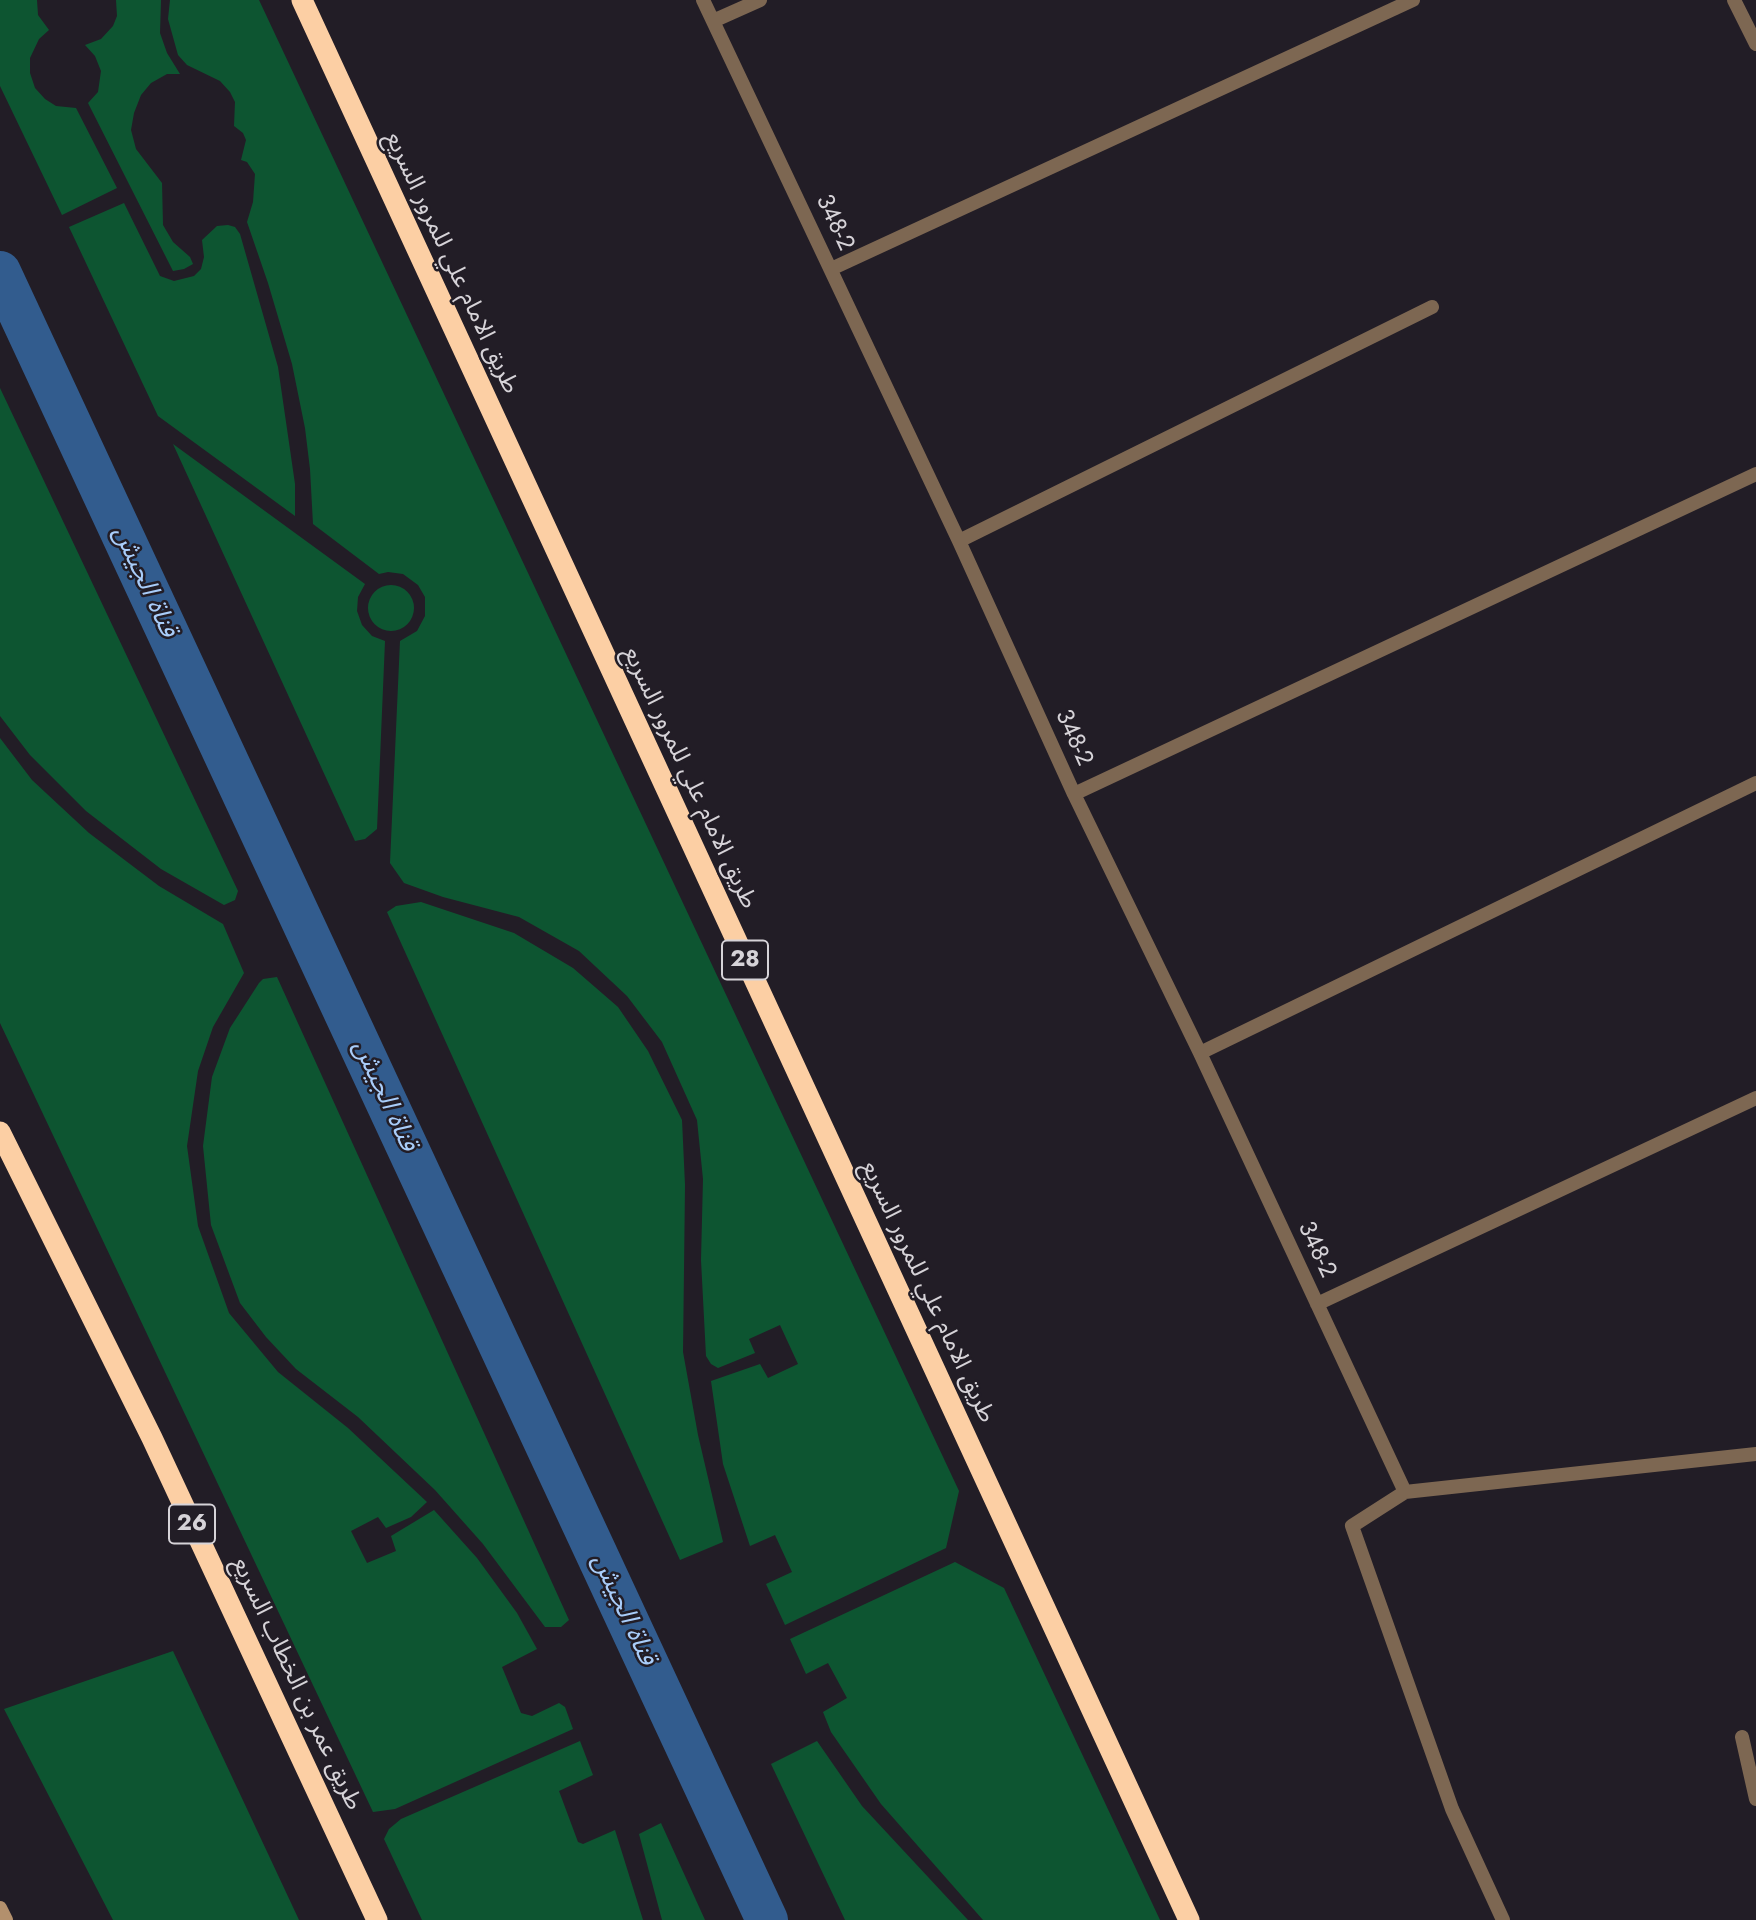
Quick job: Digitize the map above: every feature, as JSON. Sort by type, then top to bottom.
[{"type":"highway","name":"طريق الامام علي للمرور السريع","points":[[302,0],[1189,1920]]},
{"type":"highway","name":"طريق عمر بن الخطاب السريع","points":[[0,1132],[152,1438],[377,1920]]},
{"type":"street","name":"348-2","points":[[703,0],[959,541],[1074,794],[1200,1053],[1405,1492]]},
{"type":"street","points":[[713,21],[760,0]]},
{"type":"street","points":[[831,269],[1413,0]]},
{"type":"street","points":[[1734,0],[1756,44]]},
{"type":"street","points":[[959,541],[1432,307]]},
{"type":"street","points":[[1074,794],[1756,474]]},
{"type":"street","points":[[1200,1053],[1756,783]]},
{"type":"street","points":[[1317,1304],[1756,1098]]},
{"type":"street","points":[[1503,1920],[1452,1809],[1352,1526],[1405,1492],[1756,1454]]},
{"type":"street","points":[[1742,1737],[1756,1798]]},
{"type":"street","points":[[0,1908],[6,1920]]},
{"type":"green space","points":[[0,0],[37,0],[38,15],[49,30],[39,39],[30,58],[30,73],[35,88],[56,106],[76,108],[117,188],[62,215],[0,86]]},
{"type":"green space","points":[[116,0],[161,0],[160,33],[167,53],[180,74],[167,74],[151,83],[141,95],[131,130],[136,149],[162,183],[163,225],[173,242],[190,257],[193,264],[184,269],[173,271],[88,103],[98,92],[101,71],[95,56],[85,45],[101,39],[113,26],[117,16]]},
{"type":"green space","points":[[170,0],[259,0],[959,1491],[946,1548],[785,1625],[766,1584],[792,1572],[775,1535],[750,1546],[723,1464],[711,1381],[760,1364],[768,1378],[798,1364],[780,1325],[749,1339],[755,1353],[718,1368],[711,1364],[706,1356],[701,1260],[703,1179],[697,1120],[662,1042],[627,996],[579,951],[519,917],[443,897],[404,883],[390,863],[400,641],[417,631],[425,616],[425,597],[418,585],[403,574],[379,574],[313,524],[305,428],[292,364],[247,222],[253,202],[255,174],[247,162],[241,160],[246,140],[243,133],[234,126],[235,102],[230,92],[220,81],[187,65],[178,55],[168,19]]},
{"type":"green space","points":[[124,203],[160,276],[174,281],[194,276],[201,269],[204,257],[202,240],[217,226],[235,227],[240,234],[278,367],[295,484],[295,516],[158,416],[69,227]]},
{"type":"green space","points":[[0,388],[238,891],[235,900],[224,905],[161,869],[86,811],[30,755],[0,716]]},
{"type":"green space","points":[[173,444],[365,584],[358,597],[357,611],[362,625],[372,636],[385,641],[377,829],[365,839],[355,841]]},
{"type":"green space","points":[[391,585],[400,586],[407,592],[413,599],[413,617],[407,624],[400,630],[391,631],[382,630],[375,624],[369,617],[368,608],[369,599],[375,592],[382,586]]},
{"type":"green space","points":[[0,738],[32,780],[89,833],[159,886],[223,924],[244,973],[213,1027],[198,1071],[187,1146],[198,1226],[229,1313],[278,1372],[348,1428],[427,1502],[411,1517],[386,1528],[378,1517],[351,1531],[367,1563],[396,1551],[391,1536],[434,1510],[477,1558],[517,1613],[537,1649],[502,1667],[521,1713],[532,1716],[559,1703],[565,1707],[573,1729],[395,1809],[373,1812],[0,1023]]},
{"type":"green space","points":[[421,902],[514,933],[573,968],[618,1007],[648,1051],[682,1120],[685,1185],[683,1352],[698,1435],[723,1542],[680,1560],[387,912],[396,906]]},
{"type":"green space","points":[[277,977],[569,1620],[561,1627],[545,1627],[483,1544],[435,1490],[358,1417],[296,1369],[266,1337],[240,1303],[211,1225],[203,1146],[212,1077],[230,1028],[259,983],[263,979]]},
{"type":"green space","points":[[955,1562],[1004,1588],[1160,1920],[983,1920],[881,1804],[831,1732],[823,1712],[847,1698],[828,1663],[806,1674],[790,1639]]},
{"type":"green space","points":[[173,1651],[299,1920],[113,1920],[4,1709]]},
{"type":"green space","points":[[580,1741],[593,1775],[559,1791],[578,1842],[583,1844],[615,1830],[643,1920],[422,1920],[384,1839],[389,1829],[401,1819]]},
{"type":"green space","points":[[817,1741],[862,1806],[968,1920],[845,1920],[771,1764]]},
{"type":"green space","points":[[661,1823],[705,1920],[662,1920],[639,1834]]},
{"type":"waterway","name":"قناة الجيش","points":[[0,272],[767,1920]]}]
